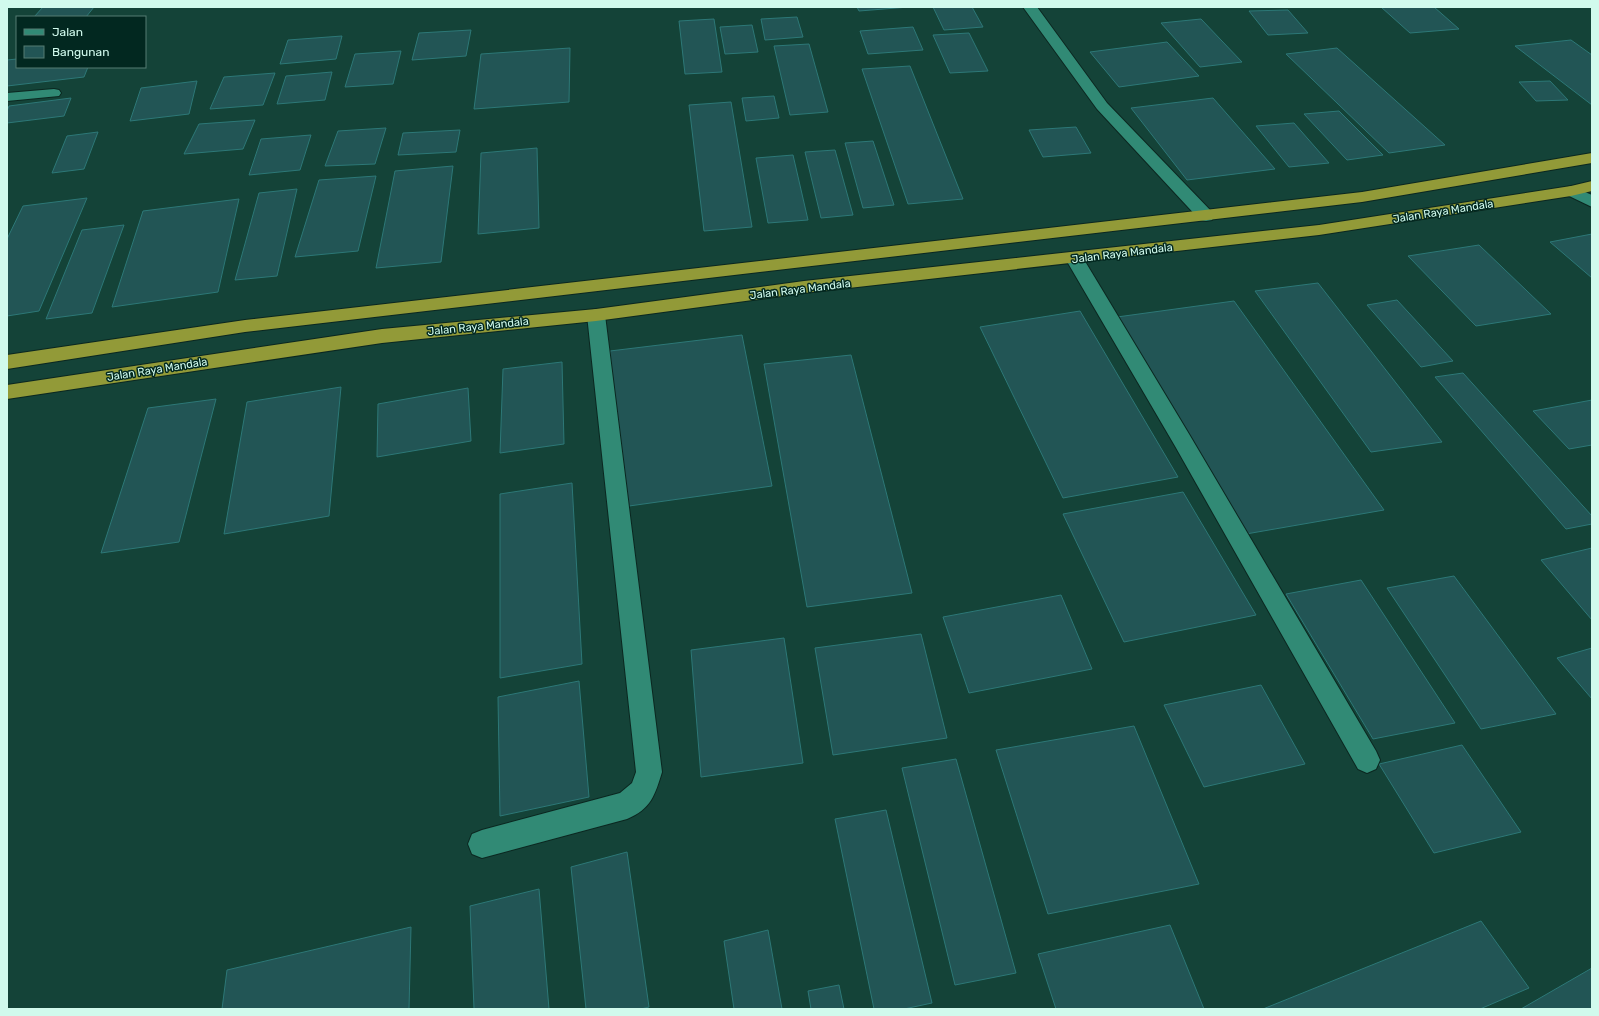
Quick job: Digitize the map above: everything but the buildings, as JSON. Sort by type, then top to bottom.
[{"type":"highway","points":[[7,362],[244,326],[1362,197],[1592,158]]},
{"type":"highway","name":"Jalan Raya Mandala","points":[[7,392],[382,336],[596,315],[804,287],[1318,230],[1571,191],[1592,186]]},
{"type":"highway","points":[[382,336],[386,310]]},
{"type":"street","points":[[1030,7],[1102,106],[1206,216]]},
{"type":"street","points":[[7,96],[54,93]]},
{"type":"street","points":[[1571,191],[1592,202]]},
{"type":"street","points":[[1074,258],[1182,440],[1367,760]]},
{"type":"street","points":[[482,844],[627,805],[642,792],[649,772],[596,315]]}]
